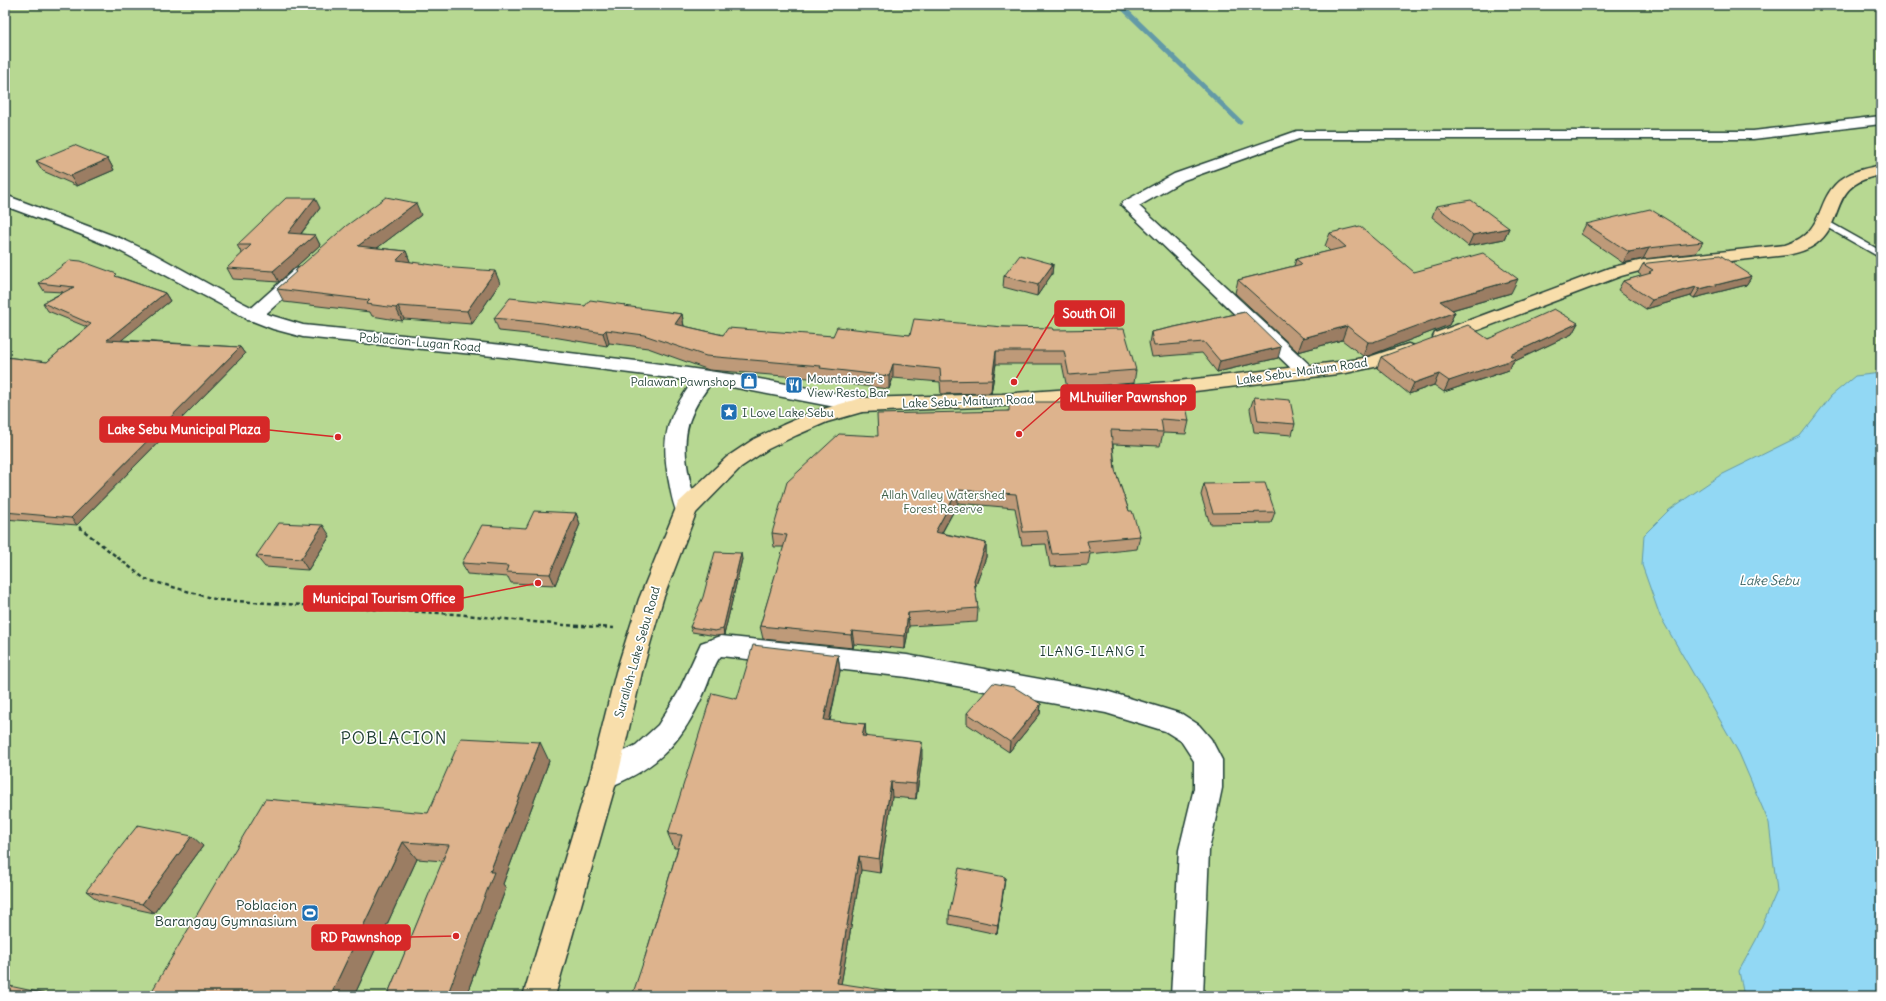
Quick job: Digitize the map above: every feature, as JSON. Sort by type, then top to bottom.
[{"type":"main road","name":"Lake Sebu-Maitum Road","points":[[861,405],[1010,400],[1170,388],[1306,372],[1372,362],[1615,272],[1643,265],[1792,248],[1802,245],[1814,238],[1824,222],[1838,192],[1846,183],[1854,176],[1881,170]]},
{"type":"main road","name":"Surallah-Lake Sebu Road","points":[[539,996],[604,776],[651,599],[686,510],[734,462],[760,444],[820,418],[861,405]]},
{"type":"street","points":[[1306,372],[1129,205],[1179,177],[1297,135],[1753,135],[1881,120]]},
{"type":"street","name":"Poblacion-Lugan Road","points":[[5,200],[128,247],[253,316],[283,327],[303,331],[495,350],[704,376],[861,405]]},
{"type":"street","points":[[253,316],[312,264]]},
{"type":"street","points":[[686,510],[676,472],[676,432],[682,413],[704,376]]},
{"type":"street","points":[[604,776],[638,758],[658,744],[673,727],[682,712],[710,650],[721,646],[907,666],[1106,702],[1173,722],[1190,733],[1201,747],[1208,760],[1208,788],[1194,850],[1188,996]]},
{"type":"lane","points":[[1824,222],[1881,255]]},
{"type":"path","points":[[79,527],[145,579],[218,600],[455,614],[564,625],[642,630]]},
{"type":"green space","name":"Allah Valley Watershed Forest Reserve","points":[[5,5],[1881,5],[1881,996],[5,996]]},
{"type":"water","name":"Lake Sebu","points":[[1881,373],[1881,996],[1744,996],[1739,971],[1756,940],[1777,891],[1769,823],[1739,753],[1660,616],[1642,565],[1644,535],[1669,510],[1719,476],[1800,436],[1831,396],[1855,376]]},
{"type":"building","points":[[74,145],[108,159],[70,176],[36,161]]},
{"type":"building","points":[[386,197],[416,203],[358,246],[406,251],[397,260],[455,268],[495,271],[467,311],[398,306],[396,308],[366,304],[370,300],[277,289],[346,226]]},
{"type":"building","points":[[286,198],[315,198],[288,233],[315,235],[273,271],[227,268],[251,245],[237,245]]},
{"type":"building","points":[[1471,200],[1509,228],[1473,235],[1436,206]]},
{"type":"building","points":[[1650,209],[1703,242],[1649,248],[1629,252],[1586,224]]},
{"type":"building","points":[[1360,226],[1414,272],[1483,253],[1518,279],[1440,301],[1455,312],[1373,342],[1368,342],[1347,326],[1303,338],[1238,280],[1302,264],[1296,259],[1346,247],[1330,233]]},
{"type":"building","points":[[1020,255],[1053,264],[1038,285],[1004,276]]},
{"type":"building","points":[[1720,255],[1752,276],[1700,289],[1696,287],[1652,300],[1623,281],[1651,273],[1649,272],[1653,270],[1643,264]]},
{"type":"building","points":[[70,260],[81,261],[117,274],[115,276],[165,293],[107,340],[240,347],[71,518],[5,512],[5,357],[47,362],[91,324],[43,303],[74,287],[39,283]]},
{"type":"building","points":[[510,298],[585,306],[590,300],[682,314],[675,324],[723,335],[728,328],[833,336],[837,327],[910,335],[914,319],[1003,327],[1053,328],[1054,330],[1124,329],[1136,370],[1069,375],[1064,351],[996,351],[992,380],[941,381],[940,369],[893,364],[889,376],[820,368],[821,366],[706,356],[644,335],[606,330],[603,333],[543,323],[494,318]]},
{"type":"building","points":[[1554,309],[1578,323],[1510,355],[1515,359],[1449,381],[1439,374],[1414,383],[1381,357],[1468,325],[1488,339]]},
{"type":"building","points":[[1245,312],[1281,347],[1220,361],[1204,342],[1154,346],[1151,332]]},
{"type":"building","points":[[1122,386],[1183,390],[1189,421],[1161,419],[1163,432],[1111,430],[1115,470],[1129,511],[1132,511],[1140,536],[1087,541],[1090,552],[1052,554],[1047,531],[1023,532],[1016,494],[958,490],[935,532],[986,543],[974,580],[978,608],[908,613],[905,636],[852,631],[851,635],[760,626],[787,535],[772,533],[787,482],[839,434],[878,436],[877,414],[1009,411],[1009,402],[1075,402],[1072,389]]},
{"type":"building","points":[[1254,397],[1290,400],[1295,424],[1258,421]]},
{"type":"building","points":[[1265,483],[1275,512],[1213,513],[1204,484]]},
{"type":"building","points":[[534,511],[576,513],[550,574],[506,572],[508,566],[462,563],[482,525],[526,528]]},
{"type":"building","points":[[279,523],[323,525],[301,559],[256,556]]},
{"type":"building","points":[[715,552],[741,553],[723,629],[715,631],[690,627],[703,597]]},
{"type":"building","points":[[753,645],[838,655],[824,720],[865,724],[862,736],[922,742],[916,784],[891,782],[879,859],[859,856],[837,983],[897,992],[897,996],[632,996],[682,835],[668,834],[712,693],[737,699]]},
{"type":"building","points":[[993,683],[1014,687],[1041,704],[1010,742],[967,713]]},
{"type":"building","points":[[461,738],[540,742],[490,872],[494,872],[447,996],[387,996],[449,845],[403,842],[330,996],[149,996],[265,799],[428,813]]},
{"type":"building","points":[[138,825],[192,836],[142,904],[86,891]]},
{"type":"building","points":[[959,868],[1005,877],[998,925],[949,915]]},
{"type":"building","points":[[5,985],[56,996],[5,996]]},
{"type":"waterway","points":[[1120,5],[1240,122]]},
{"type":"place","name":"Palawan Pawnshop","points":[[749,381]]},
{"type":"place","name":"South Oil","points":[[1014,382]]},
{"type":"place","name":"Mountaineer's View Resto Bar","points":[[794,385]]},
{"type":"place","name":"I Love Lake Sebu","points":[[729,412]]},
{"type":"place","name":"MLhuilier Pawnshop","points":[[1019,434]]},
{"type":"place","name":"Lake Sebu Municipal Plaza","points":[[338,437]]},
{"type":"place","name":"Municipal Tourism Office","points":[[538,583]]},
{"type":"place","name":"Poblacion Barangay Gymnasium","points":[[310,913]]},
{"type":"place","name":"RD Pawnshop","points":[[456,936]]},
{"type":"district","name":"ILANG-ILANG I","points":[[1093,651]]},
{"type":"district","name":"POBLACION","points":[[394,738]]}]
